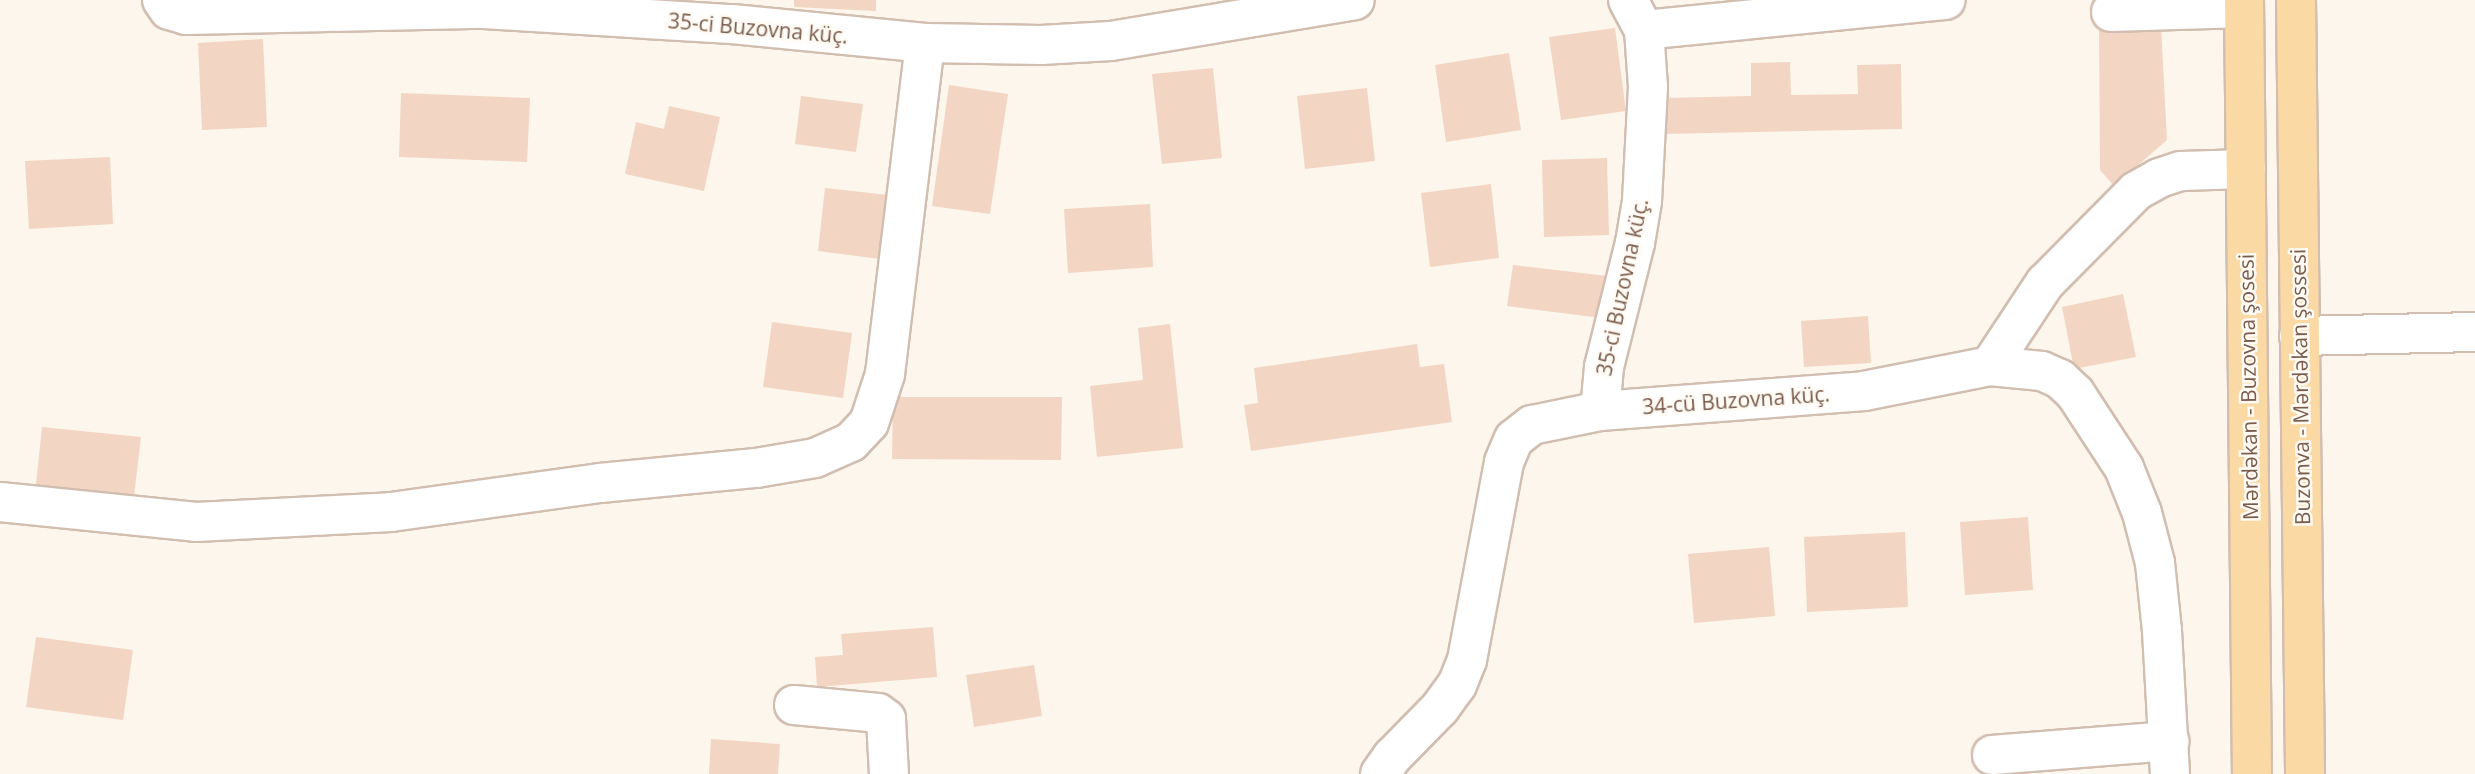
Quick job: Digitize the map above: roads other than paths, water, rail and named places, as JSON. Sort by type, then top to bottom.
[{"type":"main road","name":"Buzonva - Mərdəkan şossesi","points":[[2296,0],[2305,774]]},
{"type":"main road","name":"Mərdəkan - Buzovna şosesi","points":[[2244,4],[2252,774]]},
{"type":"street","name":"35-ci Buzovna küç.","points":[[162,0],[169,10],[186,15],[484,9],[732,12],[925,43],[1041,45],[1111,41],[1355,0]]},
{"type":"street","points":[[1636,15],[1946,0]]},
{"type":"street","points":[[2111,12],[2244,4]]},
{"type":"street","name":"35-ci Buzovna küç.","points":[[1600,411],[1604,367],[1635,243],[1642,201],[1648,87],[1636,15]]},
{"type":"street","points":[[0,502],[196,522],[391,512],[600,483],[756,468],[815,458],[851,442],[869,423],[885,374],[925,43]]},
{"type":"street","points":[[1990,366],[2045,283],[2136,191],[2159,178],[2180,171],[2246,169]]},
{"type":"street","points":[[2299,336],[2475,332]]},
{"type":"street","name":"34-cü Buzovna küç.","points":[[1380,774],[1392,757],[1440,708],[1457,685],[1467,660],[1504,462],[1514,439],[1532,425],[1600,411],[1864,391],[1990,366],[2042,371],[2060,379],[2081,401],[2124,468],[2142,513],[2155,563],[2169,758]]},
{"type":"street","points":[[794,705],[878,713],[886,719],[889,774]]},
{"type":"street","points":[[1992,755],[2169,758]]}]
